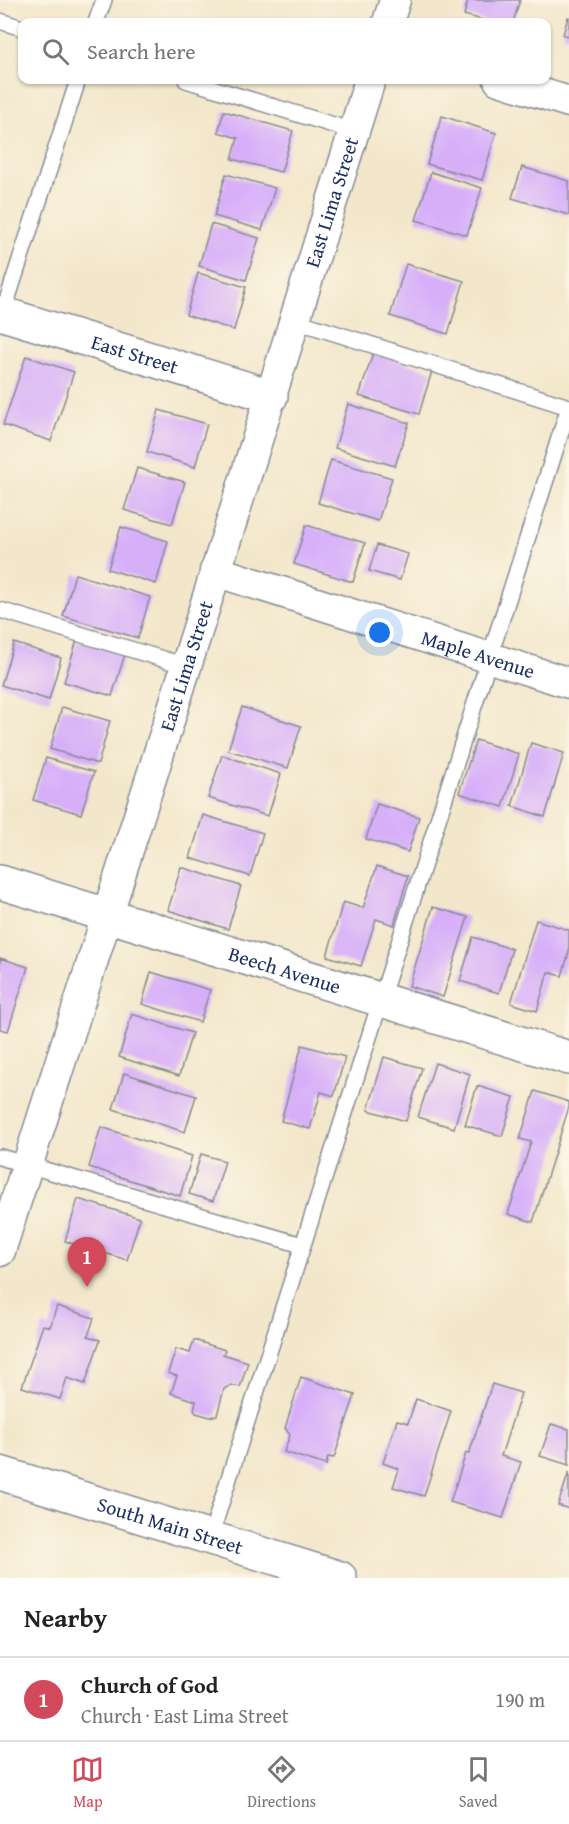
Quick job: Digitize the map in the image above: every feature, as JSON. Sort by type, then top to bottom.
[{"type":"street","points":[[389,18],[395,0]]},
{"type":"street","name":"East Lima Street","points":[[0,1251],[13,1161],[107,915],[369,84]]},
{"type":"street","points":[[512,84],[569,102]]},
{"type":"street","name":"East Street","points":[[1,316],[271,396]]},
{"type":"street","name":"Maple Avenue","points":[[215,571],[569,683]]},
{"type":"street","name":"Beech Avenue","points":[[0,882],[569,1058]]},
{"type":"street","name":"South Main Street","points":[[0,1473],[340,1578]]},
{"type":"lane","points":[[97,18],[104,0]]},
{"type":"lane","points":[[0,21],[18,27]]},
{"type":"lane","points":[[1,316],[77,84]]},
{"type":"lane","points":[[199,84],[353,130]]},
{"type":"lane","points":[[210,1538],[569,407],[293,320]]},
{"type":"lane","points":[[0,610],[186,666]]},
{"type":"lane","points":[[13,1161],[302,1245]]},
{"type":"building","points":[[468,0],[520,0],[514,18],[475,18],[464,15]]},
{"type":"building","points":[[569,17],[569,36],[563,35]]},
{"type":"building","points":[[224,111],[293,131],[281,172],[232,159],[238,138],[218,132]]},
{"type":"building","points":[[442,116],[496,133],[482,180],[427,164]]},
{"type":"building","points":[[522,167],[569,181],[569,215],[512,198]]},
{"type":"building","points":[[431,172],[482,188],[467,235],[416,220]]},
{"type":"building","points":[[226,174],[275,188],[262,230],[214,216]]},
{"type":"building","points":[[211,224],[259,238],[246,280],[199,266]]},
{"type":"building","points":[[406,264],[464,281],[448,334],[390,316]]},
{"type":"building","points":[[198,273],[246,287],[234,330],[186,315]]},
{"type":"building","points":[[373,353],[432,371],[419,414],[359,396]]},
{"type":"building","points":[[26,356],[74,372],[51,441],[3,425]]},
{"type":"building","points":[[348,404],[409,423],[395,466],[335,448]]},
{"type":"building","points":[[159,410],[207,424],[195,467],[147,452]]},
{"type":"building","points":[[331,460],[392,478],[378,521],[318,503]]},
{"type":"building","points":[[137,468],[185,482],[172,524],[124,510]]},
{"type":"building","points":[[306,525],[365,543],[353,582],[294,564]]},
{"type":"building","points":[[121,527],[168,541],[156,584],[108,569]]},
{"type":"building","points":[[377,545],[408,554],[400,580],[369,571]]},
{"type":"building","points":[[75,574],[150,597],[138,638],[63,616]]},
{"type":"building","points":[[77,640],[125,654],[112,696],[64,682]]},
{"type":"building","points":[[14,643],[61,658],[49,700],[1,685]]},
{"type":"building","points":[[62,707],[110,721],[98,764],[50,749]]},
{"type":"building","points":[[242,707],[301,726],[288,768],[228,750]]},
{"type":"building","points":[[476,740],[519,754],[503,807],[459,793]]},
{"type":"building","points":[[531,743],[564,753],[545,817],[512,806]]},
{"type":"building","points":[[222,755],[281,774],[268,816],[208,798]]},
{"type":"building","points":[[46,758],[94,772],[81,814],[33,800]]},
{"type":"building","points":[[377,804],[419,817],[408,852],[366,839]]},
{"type":"building","points":[[203,815],[263,833],[250,876],[190,858]]},
{"type":"building","points":[[377,866],[408,876],[394,925],[376,919],[361,966],[327,956],[343,902],[363,908]]},
{"type":"building","points":[[181,867],[241,886],[228,929],[168,910]]},
{"type":"building","points":[[433,907],[468,917],[443,997],[409,986]]},
{"type":"building","points":[[536,920],[569,930],[569,952],[562,976],[548,972],[537,1011],[511,1003]]},
{"type":"building","points":[[473,937],[512,949],[499,993],[460,981]]},
{"type":"building","points":[[0,958],[28,967],[8,1031],[0,1029]]},
{"type":"building","points":[[151,972],[210,990],[200,1022],[142,1004]]},
{"type":"building","points":[[132,1014],[192,1033],[179,1076],[119,1057]]},
{"type":"building","points":[[302,1045],[345,1057],[334,1096],[321,1092],[310,1129],[281,1121]]},
{"type":"building","points":[[384,1057],[422,1068],[406,1121],[368,1110]]},
{"type":"building","points":[[435,1063],[470,1074],[454,1128],[418,1117]]},
{"type":"building","points":[[124,1073],[196,1096],[185,1132],[113,1109]]},
{"type":"building","points":[[477,1086],[514,1097],[502,1136],[465,1125]]},
{"type":"building","points":[[535,1091],[569,1102],[569,1107],[533,1222],[508,1214],[531,1142],[520,1139]]},
{"type":"building","points":[[101,1127],[192,1156],[180,1196],[89,1167]]},
{"type":"building","points":[[201,1154],[225,1161],[213,1201],[189,1194]]},
{"type":"building","points":[[78,1199],[140,1218],[127,1260],[65,1241]]},
{"type":"building","points":[[57,1306],[94,1318],[88,1336],[100,1340],[85,1384],[67,1378],[60,1399],[22,1387],[43,1325],[50,1327]]},
{"type":"building","points":[[194,1340],[225,1350],[223,1354],[248,1362],[240,1387],[231,1385],[224,1389],[217,1415],[210,1417],[196,1413],[194,1410],[196,1401],[171,1393],[177,1376],[168,1373],[176,1349],[190,1353]]},
{"type":"building","points":[[301,1377],[355,1395],[334,1458],[328,1457],[326,1465],[284,1452],[290,1435],[285,1428]]},
{"type":"building","points":[[492,1384],[521,1393],[501,1456],[521,1462],[503,1518],[450,1502],[466,1453],[469,1454]]},
{"type":"building","points":[[416,1399],[451,1411],[424,1496],[393,1487],[399,1469],[383,1463],[397,1420],[408,1423]]},
{"type":"building","points":[[551,1424],[569,1429],[569,1465],[540,1456]]},
{"type":"building","points":[[569,1472],[569,1509],[558,1505]]},
{"type":"place","name":"Church of God","points":[[87,1287]]}]
